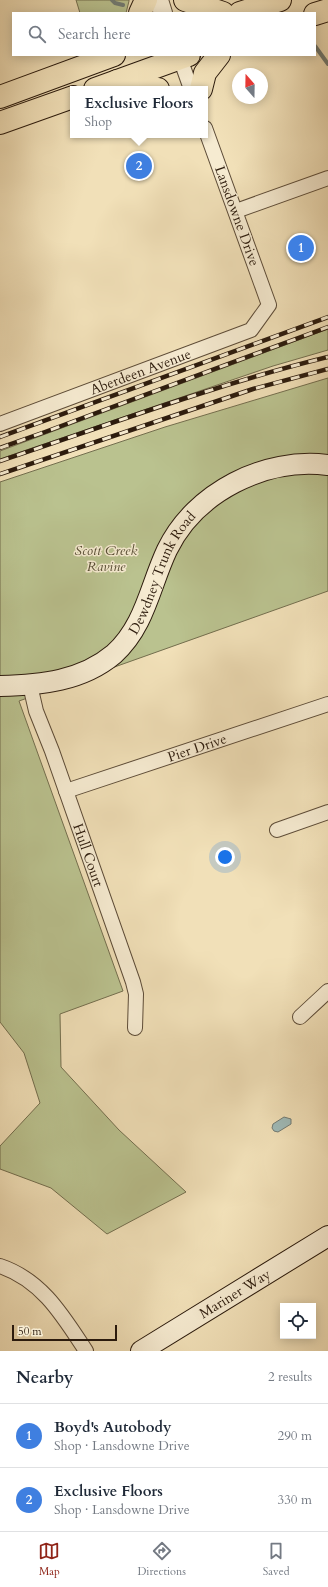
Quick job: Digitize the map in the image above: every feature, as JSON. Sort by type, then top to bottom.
[{"type":"main road","points":[[140,12],[146,0]]},
{"type":"main road","points":[[185,0],[220,12]]},
{"type":"main road","points":[[243,12],[280,0]]},
{"type":"main road","points":[[316,14],[328,10]]},
{"type":"main road","points":[[0,97],[111,56]]},
{"type":"main road","points":[[103,86],[183,56]]},
{"type":"main road","points":[[201,86],[205,73],[218,56]]},
{"type":"main road","points":[[116,81],[142,86]]},
{"type":"main road","points":[[0,123],[70,98]]},
{"type":"main road","name":"Dewdney Trunk Road","points":[[0,686],[30,685],[59,680],[82,673],[103,662],[122,646],[134,630],[144,611],[162,561],[173,538],[184,523],[212,497],[231,484],[267,470],[300,464],[328,465]]},
{"type":"main road","name":"Mariner Way","points":[[141,1351],[328,1236]]},
{"type":"street","points":[[159,0],[163,12]]},
{"type":"street","points":[[183,56],[190,86]]},
{"type":"street","name":"Lansdowne Drive","points":[[208,136],[269,304]]},
{"type":"street","points":[[236,211],[328,178]]},
{"type":"street","name":"Aberdeen Avenue","points":[[0,424],[251,330],[269,304]]},
{"type":"street","name":"Hull Court","points":[[30,685],[36,711],[66,791],[133,982],[136,994],[135,1028]]},
{"type":"street","name":"Pier Drive","points":[[66,791],[328,704]]},
{"type":"street","points":[[277,830],[328,812]]},
{"type":"street","points":[[300,1017],[328,991]]},
{"type":"street","points":[[0,1266],[18,1273],[43,1292],[61,1312],[86,1351]]},
{"type":"green space","points":[[76,0],[129,0],[126,12],[80,12]]},
{"type":"green space","points":[[328,329],[328,350],[273,366],[0,459],[0,451]]},
{"type":"green space","name":"Scott Creek Ravine","points":[[328,378],[328,591],[19,701],[123,991],[60,1014],[61,1067],[119,1130],[186,1192],[107,1234],[51,1188],[0,1169],[0,1146],[40,1103],[24,1053],[0,1022],[0,482],[165,427]]},
{"type":"water","points":[[284,1117],[291,1119],[291,1124],[278,1132],[274,1131],[272,1128],[273,1124]]},
{"type":"waterway","points":[[112,0],[115,3],[123,5]]},
{"type":"waterway","points":[[316,47],[328,64]]},
{"type":"railway","points":[[0,437],[328,317]]},
{"type":"railway","points":[[0,448],[328,327]]},
{"type":"railway","points":[[0,461],[204,392],[328,357]]},
{"type":"railway","points":[[0,474],[253,389],[328,369]]},
{"type":"place","name":"Exclusive Floors","points":[[139,166]]},
{"type":"place","name":"Boyd's Autobody","points":[[301,248]]}]
